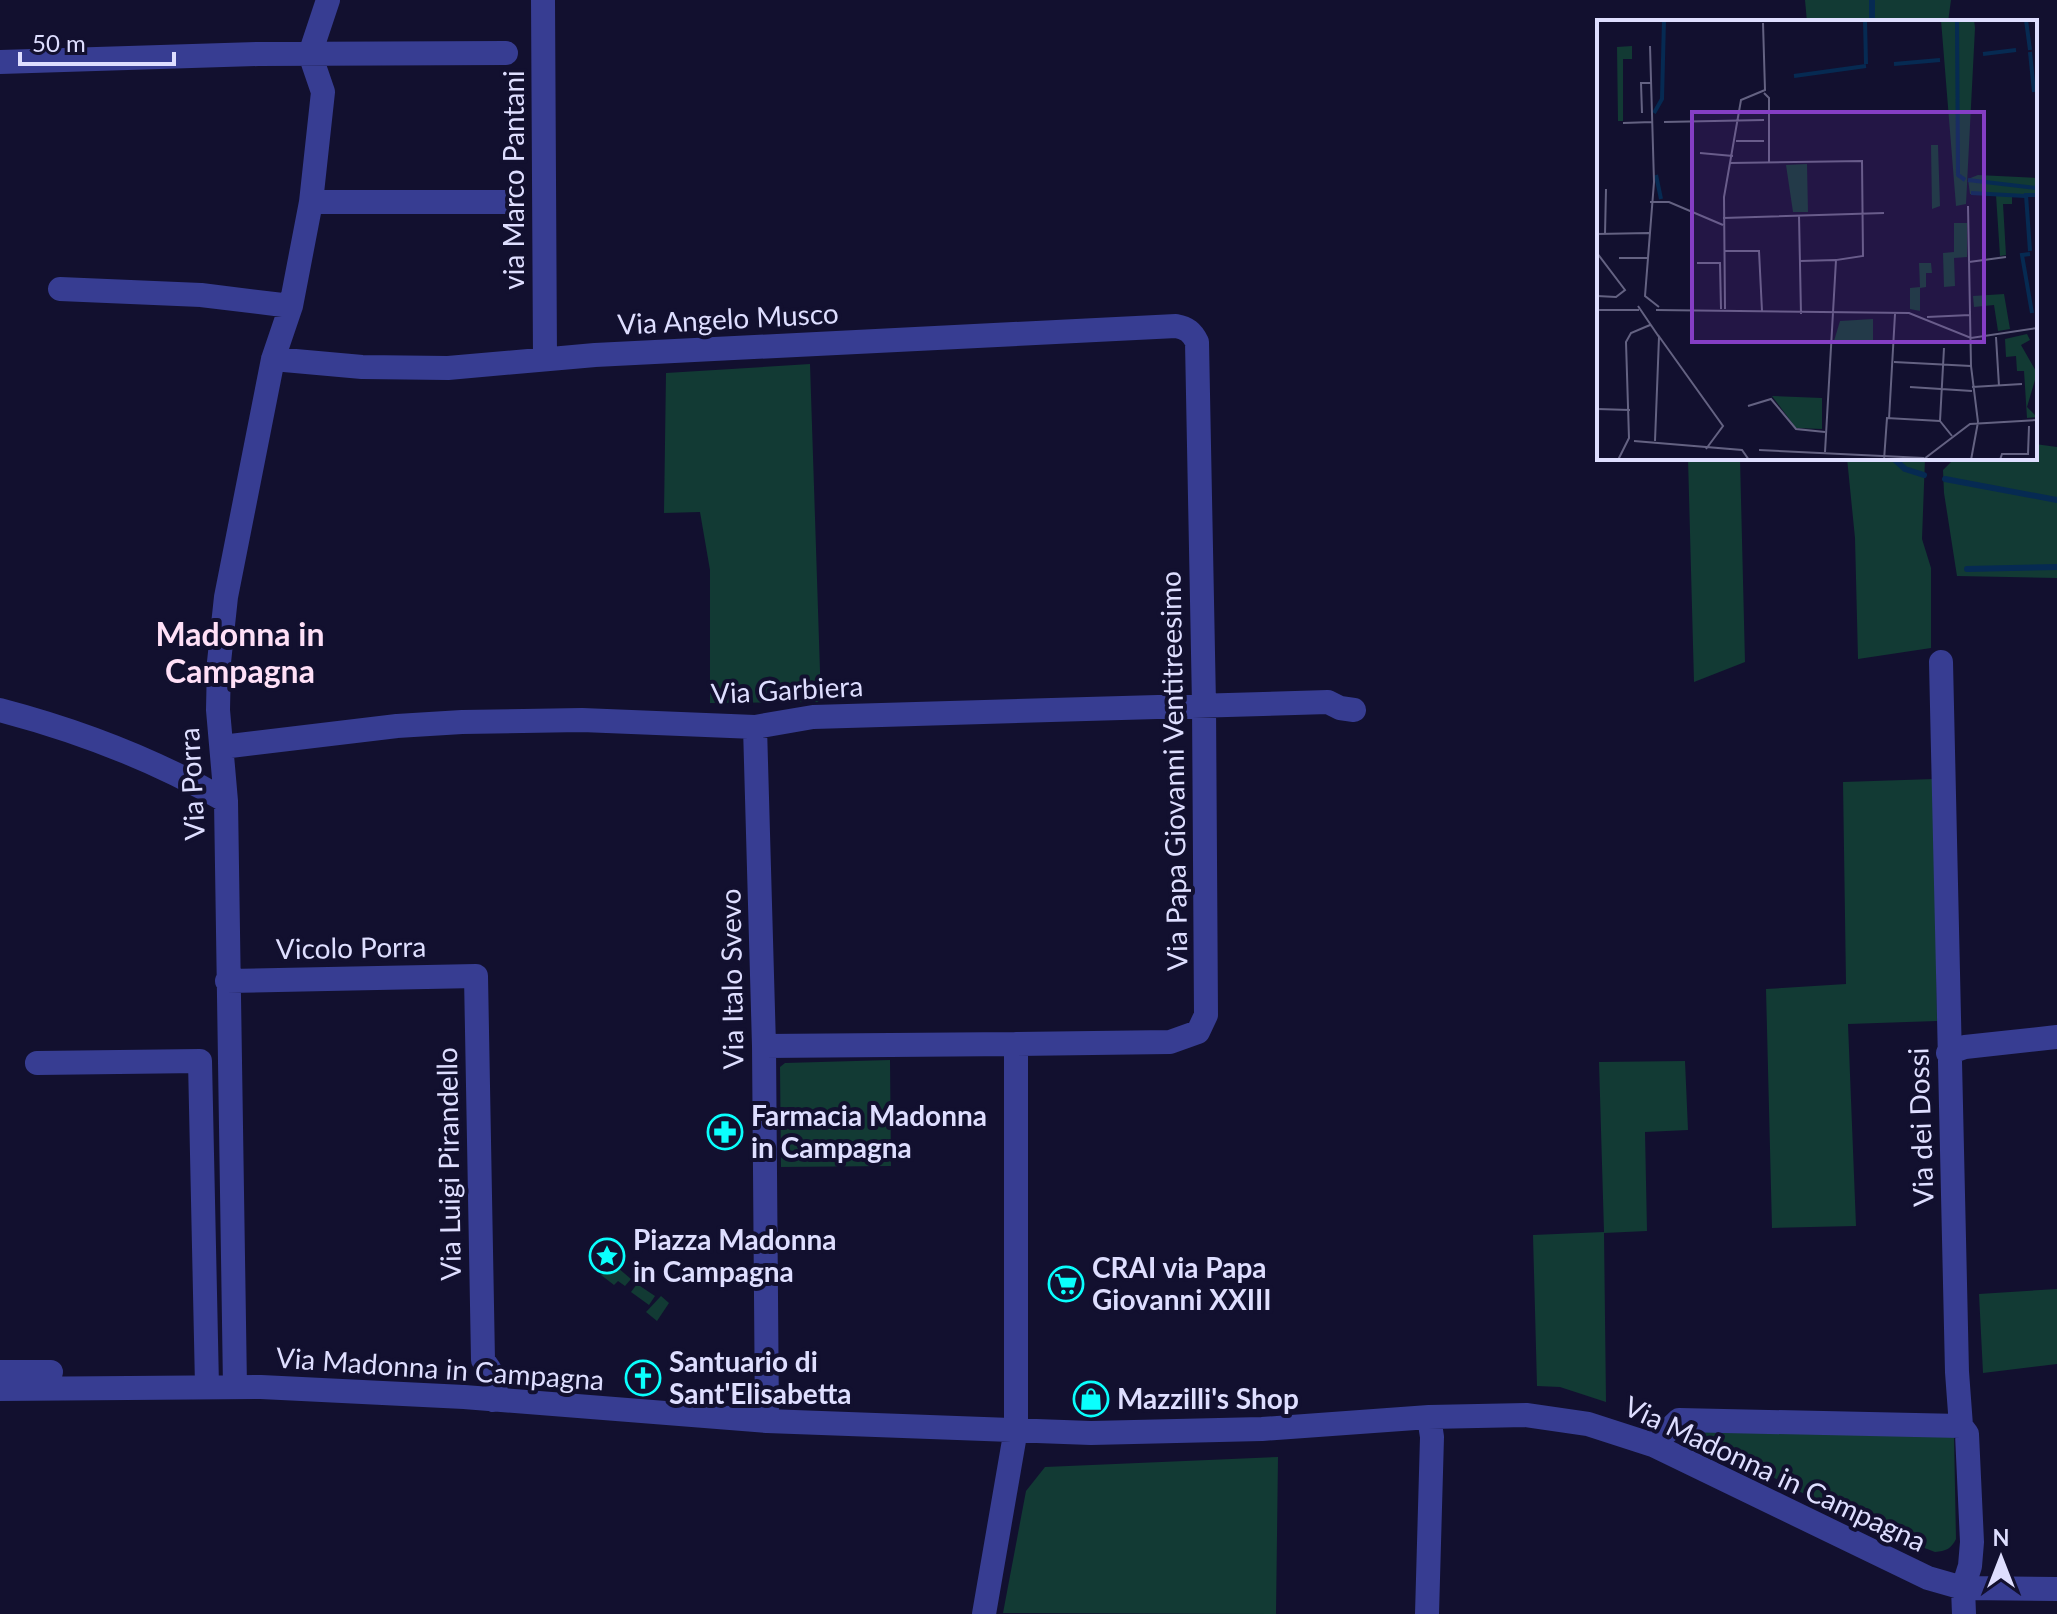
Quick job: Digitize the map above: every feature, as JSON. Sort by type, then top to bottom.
[{"type":"street","points":[[310,54],[328,0]]},
{"type":"street","name":"via Marco Pantani","points":[[543,0],[545,359]]},
{"type":"street","points":[[0,62],[310,54],[506,53]]},
{"type":"street","name":"Via Porra","points":[[235,1387],[226,801],[218,710],[219,662],[226,597],[273,359],[291,306],[311,202],[323,92],[310,54]]},
{"type":"street","points":[[311,202],[510,202]]},
{"type":"street","points":[[60,289],[201,295],[291,306]]},
{"type":"street","name":"Via Angelo Musco","points":[[273,359],[362,367],[419,368],[1113,329],[1186,328]]},
{"type":"street","name":"Via Papa Giovanni Ventitreesimo","points":[[764,1046],[1170,1042],[1190,1037],[1203,1024],[1206,1006],[1204,704],[1197,342],[1186,328]]},
{"type":"street","name":"Via dei Dossi","points":[[1941,662],[1948,1053],[1961,1426],[1967,1434],[1972,1542],[1970,1566],[1963,1588],[1964,1614]]},
{"type":"street","name":"Via Garbiera","points":[[222,747],[397,726],[526,719],[755,727],[813,717],[1204,704],[1328,702],[1354,710]]},
{"type":"street","points":[[0,710],[66,728],[135,753],[226,801]]},
{"type":"street","name":"Via Italo Svevo","points":[[755,727],[764,1046],[767,1421]]},
{"type":"street","name":"Vicolo Porra","points":[[227,981],[476,976]]},
{"type":"street","name":"Via Luigi Pirandello","points":[[464,1397],[482,1355],[476,976]]},
{"type":"street","points":[[1948,1053],[1965,1047],[2057,1037]]},
{"type":"street","points":[[984,1614],[1016,1429],[1016,1044]]},
{"type":"street","points":[[37,1063],[200,1061],[207,1386]]},
{"type":"street","points":[[482,1355],[536,1404]]},
{"type":"street","name":"Via Luigi Pirandello","points":[[482,1355],[496,1380],[493,1400]]},
{"type":"street","name":"Via Madonna in Campagna","points":[[0,1372],[134,1374],[171,1386]]},
{"type":"street","name":"Via Madonna in Campagna","points":[[0,1389],[235,1387],[464,1397],[767,1421],[1165,1433],[1337,1426],[1429,1417],[1542,1416],[1588,1424],[1653,1445],[1928,1578],[1963,1588],[2057,1589]]},
{"type":"street","points":[[1427,1614],[1432,1437],[1429,1417]]},
{"type":"street","points":[[1653,1445],[1679,1420],[1961,1426]]},
{"type":"green space","points":[[1805,0],[1951,0],[1948,20],[1807,20]]},
{"type":"green space","points":[[810,364],[821,702],[710,703],[710,570],[700,512],[664,513],[666,373]]},
{"type":"green space","points":[[2037,444],[2057,447],[2057,578],[1957,576],[1943,470],[1953,460],[2037,460]]},
{"type":"green space","points":[[1688,460],[1740,460],[1745,662],[1694,682]]},
{"type":"green space","points":[[1847,460],[1925,460],[1922,539],[1931,568],[1931,648],[1858,659],[1855,538]]},
{"type":"green space","points":[[1934,779],[1937,1021],[1848,1024],[1856,1226],[1772,1228],[1766,989],[1846,984],[1843,782]]},
{"type":"green space","points":[[890,1060],[891,1166],[781,1167],[780,1067],[785,1063]]},
{"type":"green space","points":[[1685,1061],[1688,1130],[1645,1132],[1647,1231],[1604,1233],[1606,1402],[1560,1387],[1537,1386],[1533,1235],[1604,1232],[1599,1062]]},
{"type":"green space","points":[[611,1262],[631,1279],[625,1286],[618,1281],[614,1285],[601,1275]]},
{"type":"green space","points":[[637,1284],[655,1296],[649,1305],[631,1292]]},
{"type":"green space","points":[[2057,1289],[2057,1364],[1983,1373],[1979,1294]]},
{"type":"green space","points":[[661,1296],[669,1303],[657,1321],[646,1312]]},
{"type":"green space","points":[[1684,1429],[1954,1436],[1956,1539],[1948,1549],[1935,1552],[1854,1521]]},
{"type":"green space","points":[[1278,1457],[1276,1614],[1003,1613],[1026,1491],[1045,1467]]},
{"type":"waterway","points":[[1872,0],[1872,20]]},
{"type":"waterway","points":[[1895,460],[1905,469],[1924,475]]},
{"type":"waterway","points":[[1945,479],[2057,500]]},
{"type":"waterway","points":[[1967,569],[2057,567]]},
{"type":"place","name":"Farmacia Madonna in Campagna","points":[[725,1132]]},
{"type":"place","name":"Piazza Madonna in Campagna","points":[[607,1256]]},
{"type":"place","name":"CRAI via Papa Giovanni XXIII","points":[[1066,1284]]},
{"type":"place","name":"Santuario di Sant'Elisabetta","points":[[643,1378]]},
{"type":"place","name":"Mazzilli's Shop","points":[[1091,1399]]},
{"type":"district","name":"Madonna in Campagna","points":[[240,654]]}]
